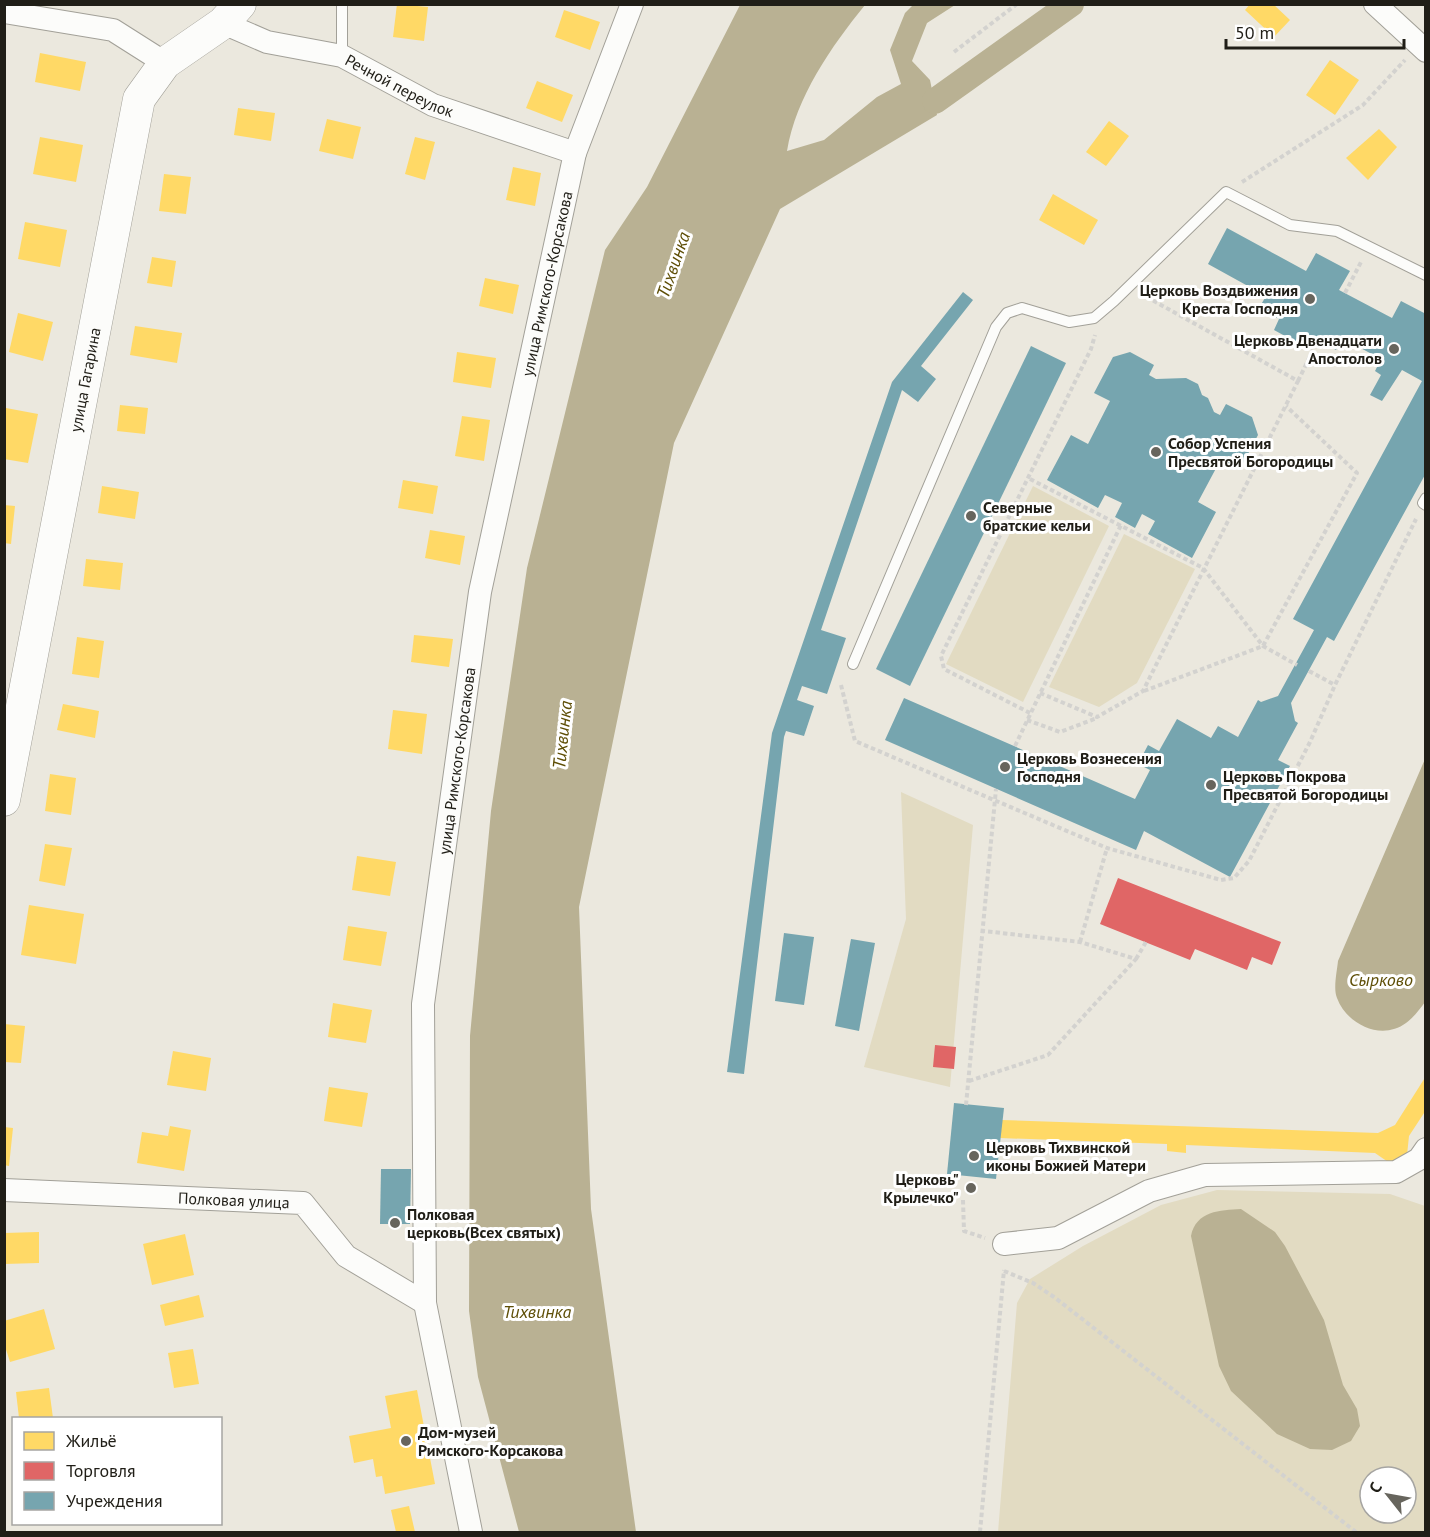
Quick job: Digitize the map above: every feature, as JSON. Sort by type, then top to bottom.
[{"type":"street","name":"улица Римского-Корсакова","points":[[471,1533],[425,1303],[423,1004],[480,592],[575,153],[632,4]]},
{"type":"street","points":[[1375,4],[1422,47]]},
{"type":"street","points":[[4,12],[113,30],[165,63]]},
{"type":"street","name":"Речной переулок","points":[[231,14],[267,42],[342,56],[433,105],[575,153]]},
{"type":"street","name":"улица Гагарина","points":[[4,800],[139,99],[165,63],[231,14]]},
{"type":"street","points":[[1004,1244],[1058,1238],[1149,1191],[1205,1175],[1396,1172],[1419,1159],[1425,1149]]},
{"type":"street","name":"Полковая улица","points":[[4,1190],[303,1203],[346,1256],[425,1303]]},
{"type":"lane","points":[[342,4],[342,56]]},
{"type":"lane","points":[[853,664],[996,327],[1007,313],[1022,308],[1069,322],[1094,318],[1129,288],[1226,192],[1290,225],[1337,231],[1425,275]]},
{"type":"path","points":[[954,52],[1017,4]]},
{"type":"path","points":[[1226,192],[1363,105],[1422,47]]},
{"type":"path","points":[[1345,293],[1369,246]]},
{"type":"path","points":[[1129,288],[1298,381]]},
{"type":"path","points":[[1030,713],[944,669],[941,656],[1030,479],[1091,349],[1096,331],[1094,318]]},
{"type":"path","points":[[1143,691],[1318,340]]},
{"type":"path","points":[[1027,720],[1060,732],[1097,717],[1143,691],[1263,646],[1357,472],[1286,406]]},
{"type":"path","points":[[1030,479],[1203,568],[1263,646],[1297,665]]},
{"type":"path","points":[[841,685],[855,741],[1107,848],[1221,880],[1234,878],[1249,861],[1310,742],[1335,685],[1425,502]]},
{"type":"path","points":[[1015,746],[1121,525]]},
{"type":"path","points":[[1309,671],[1335,685]]},
{"type":"path","points":[[1040,693],[1097,717]]},
{"type":"path","points":[[966,1105],[996,789]]},
{"type":"path","points":[[1080,942],[1107,848]]},
{"type":"path","points":[[984,931],[1080,942],[1136,959]]},
{"type":"path","points":[[969,1081],[1048,1055],[1136,959],[1146,942]]},
{"type":"path","points":[[963,1200],[964,1231]]},
{"type":"path","points":[[980,1533],[1004,1271],[1004,1244]]},
{"type":"path","points":[[1004,1271],[1033,1283],[1054,1297],[1356,1533]]},
{"type":"shaded area","points":[[1033,486],[1109,526],[1023,702],[946,664]]},
{"type":"shaded area","points":[[1124,534],[1195,569],[1137,683],[1099,707],[1049,687]]},
{"type":"shaded area","points":[[901,792],[973,825],[950,1087],[864,1067],[906,919]]},
{"type":"shaded area","points":[[1217,1190],[1390,1194],[1425,1206],[1425,1532],[998,1532],[1017,1303],[1030,1279],[1083,1246],[1161,1205]]},
{"type":"water","name":"Тихвинка","points":[[740,5],[865,5],[828,55],[807,92],[798,111],[787,151],[824,140],[877,97],[901,84],[890,50],[905,13],[913,5],[955,5],[927,23],[912,61],[930,80],[937,115],[780,209],[674,443],[579,907],[591,1209],[636,1532],[519,1532],[478,1377],[469,1311],[470,1036],[491,811],[527,568],[605,250],[647,187]]},
{"type":"water","name":"Сырково","points":[[1425,759],[1425,1002],[1406,1023],[1397,1028],[1376,1030],[1357,1023],[1342,1008],[1335,990],[1338,961]]},
{"type":"water","points":[[1241,1209],[1275,1232],[1285,1246],[1324,1320],[1343,1385],[1357,1409],[1360,1426],[1351,1441],[1332,1450],[1310,1449],[1277,1434],[1231,1391],[1219,1366],[1191,1236],[1198,1221],[1203,1217],[1217,1211]]},
{"type":"building: Жильё","points":[[397,4],[428,7],[424,41],[393,37]]},
{"type":"building: Жильё","points":[[1250,4],[1273,4],[1290,20],[1274,37],[1245,10]]},
{"type":"building: Жильё","points":[[564,10],[600,22],[590,50],[555,37]]},
{"type":"building: Жильё","points":[[40,53],[86,62],[80,91],[35,82]]},
{"type":"building: Жильё","points":[[1330,60],[1359,80],[1335,115],[1306,95]]},
{"type":"building: Жильё","points":[[537,81],[573,95],[562,122],[526,108]]},
{"type":"building: Жильё","points":[[238,108],[275,113],[271,141],[234,135]]},
{"type":"building: Жильё","points":[[327,119],[361,127],[353,159],[319,151]]},
{"type":"building: Жильё","points":[[1109,121],[1129,136],[1106,166],[1086,152]]},
{"type":"building: Жильё","points":[[1379,129],[1397,147],[1368,180],[1346,158]]},
{"type":"building: Жильё","points":[[40,137],[83,145],[76,182],[33,174]]},
{"type":"building: Жильё","points":[[415,137],[435,142],[425,180],[405,174]]},
{"type":"building: Жильё","points":[[513,167],[541,173],[535,206],[506,200]]},
{"type":"building: Жильё","points":[[164,174],[191,177],[186,214],[159,211]]},
{"type":"building: Жильё","points":[[1053,194],[1098,220],[1084,245],[1039,220]]},
{"type":"building: Жильё","points":[[25,222],[67,230],[60,267],[18,259]]},
{"type":"building: Жильё","points":[[152,257],[176,261],[172,287],[147,283]]},
{"type":"building: Жильё","points":[[485,278],[519,285],[513,314],[479,306]]},
{"type":"building: Жильё","points":[[18,313],[53,322],[43,361],[9,352]]},
{"type":"building: Жильё","points":[[135,326],[182,333],[177,363],[130,355]]},
{"type":"building: Жильё","points":[[457,352],[496,358],[491,388],[453,382]]},
{"type":"building: Жильё","points":[[120,405],[148,408],[145,434],[117,431]]},
{"type":"building: Жильё","points":[[6,408],[38,414],[28,463],[4,459]]},
{"type":"building: Жильё","points":[[462,416],[490,420],[484,461],[455,456]]},
{"type":"building: Жильё","points":[[403,480],[438,486],[433,514],[398,508]]},
{"type":"building: Жильё","points":[[102,486],[139,492],[135,519],[98,513]]},
{"type":"building: Жильё","points":[[4,505],[15,506],[11,544],[4,543]]},
{"type":"building: Жильё","points":[[430,530],[465,536],[460,565],[425,558]]},
{"type":"building: Жильё","points":[[86,559],[123,563],[120,590],[83,586]]},
{"type":"building: Жильё","points":[[414,635],[453,639],[449,667],[411,662]]},
{"type":"building: Жильё","points":[[77,637],[104,641],[99,678],[72,674]]},
{"type":"building: Жильё","points":[[63,704],[99,711],[95,738],[57,730]]},
{"type":"building: Жильё","points":[[393,710],[427,714],[422,754],[388,749]]},
{"type":"building: Жильё","points":[[50,774],[76,778],[71,815],[45,811]]},
{"type":"building: Жильё","points":[[45,844],[72,848],[65,886],[39,881]]},
{"type":"building: Жильё","points":[[357,856],[396,862],[390,896],[352,890]]},
{"type":"building: Жильё","points":[[29,905],[84,914],[76,964],[21,955]]},
{"type":"building: Жильё","points":[[348,926],[387,932],[381,966],[343,960]]},
{"type":"building: Жильё","points":[[333,1003],[372,1010],[366,1043],[328,1037]]},
{"type":"building: Жильё","points":[[4,1024],[25,1026],[21,1063],[4,1062]]},
{"type":"building: Жильё","points":[[173,1051],[211,1058],[206,1091],[167,1085]]},
{"type":"building: Жильё","points":[[1426,1076],[1426,1110],[1409,1136],[1407,1155],[1391,1164],[1375,1153],[1186,1145],[1186,1153],[1167,1151],[1167,1144],[1000,1138],[1002,1120],[1378,1133],[1395,1125]]},
{"type":"building: Жильё","points":[[329,1087],[368,1093],[362,1127],[324,1121]]},
{"type":"building: Жильё","points":[[170,1126],[191,1130],[184,1171],[137,1163],[142,1132],[168,1136]]},
{"type":"building: Жильё","points":[[4,1127],[13,1128],[9,1166],[4,1165]]},
{"type":"building: Жильё","points":[[39,1232],[39,1263],[4,1264],[4,1233]]},
{"type":"building: Жильё","points":[[185,1234],[194,1275],[152,1285],[143,1244]]},
{"type":"building: Жильё","points":[[199,1295],[204,1317],[165,1326],[160,1305]]},
{"type":"building: Жильё","points":[[44,1309],[55,1349],[10,1362],[4,1343],[4,1321]]},
{"type":"building: Жильё","points":[[193,1349],[199,1384],[174,1388],[168,1353]]},
{"type":"building: Жильё","points":[[49,1388],[53,1417],[19,1417],[16,1392]]},
{"type":"building: Жильё","points":[[417,1390],[435,1484],[385,1494],[382,1476],[376,1477],[373,1459],[354,1463],[349,1436],[391,1428],[385,1396]]},
{"type":"building: Жильё","points":[[409,1506],[415,1532],[396,1532],[391,1510]]},
{"type":"building: Торговля","points":[[1118,878],[1281,942],[1272,965],[1252,957],[1247,970],[1195,949],[1190,960],[1100,924]]},
{"type":"building: Торговля","points":[[935,1045],[956,1047],[954,1069],[933,1067]]},
{"type":"building: Учреждения","points":[[1227,228],[1306,271],[1316,253],[1350,271],[1339,290],[1392,318],[1401,301],[1426,314],[1426,473],[1334,641],[1327,637],[1291,703],[1295,721],[1298,723],[1278,760],[1290,766],[1230,877],[1144,831],[1136,850],[885,740],[904,698],[1135,799],[1150,770],[1138,764],[1148,745],[1159,751],[1177,719],[1211,738],[1218,726],[1238,737],[1258,700],[1261,702],[1278,696],[1314,630],[1293,619],[1422,381],[1402,370],[1382,401],[1370,395],[1381,375],[1375,371],[1381,359],[1342,338],[1336,350],[1313,337],[1307,348],[1274,330],[1279,319],[1259,308],[1266,296],[1208,264]]},
{"type":"building: Учреждения","points":[[963,292],[973,300],[921,366],[936,379],[918,402],[902,390],[821,630],[846,638],[827,694],[802,686],[797,700],[814,706],[804,736],[786,731],[784,737],[744,1074],[727,1072],[772,733],[892,382]]},
{"type":"building: Учреждения","name":"Северные братские кельи","points":[[1031,346],[1066,363],[910,686],[876,669]]},
{"type":"building: Учреждения","name":"Собор Успения Пресвятой Богородицы","points":[[1130,352],[1154,365],[1149,375],[1156,379],[1186,378],[1198,384],[1202,395],[1208,398],[1214,412],[1220,415],[1226,404],[1252,417],[1258,435],[1240,469],[1221,459],[1198,502],[1216,512],[1192,558],[1148,534],[1155,521],[1142,514],[1135,528],[1115,517],[1122,503],[1105,495],[1098,508],[1047,480],[1071,435],[1088,444],[1110,401],[1094,393],[1113,357]]},
{"type":"building: Учреждения","points":[[784,933],[814,937],[804,1005],[775,1001]]},
{"type":"building: Учреждения","points":[[851,939],[875,943],[859,1031],[835,1026]]},
{"type":"building: Учреждения","name":"Церковь Тихвинской иконы Божией Матери","points":[[954,1103],[1004,1108],[996,1179],[947,1174]]},
{"type":"building: Учреждения","points":[[381,1169],[411,1169],[410,1224],[380,1224]]},
{"type":"waterway","points":[[935,101],[1071,4]]},
{"type":"place","name":"Церковь Воздвижения Креста Господня","points":[[1310,299]]},
{"type":"place","name":"Церковь Двенадцати Апостолов","points":[[1394,349]]},
{"type":"place","name":"Собор Успения Пресвятой Богородицы","points":[[1156,452]]},
{"type":"place","name":"Северные братские кельи","points":[[971,516]]},
{"type":"place","name":"Церковь Вознесения Господня","points":[[1005,767]]},
{"type":"place","name":"Церковь Покрова Пресвятой Богородицы","points":[[1211,785]]},
{"type":"place","name":"Церковь Тихвинской иконы Божией Матери","points":[[974,1156]]},
{"type":"place","name":"Церковь\" Крылечко\"","points":[[971,1188]]},
{"type":"place","name":"Полковая церковь(Всех святых)","points":[[395,1223]]},
{"type":"place","name":"Дом-музей Римского-Корсакова","points":[[406,1441]]}]
